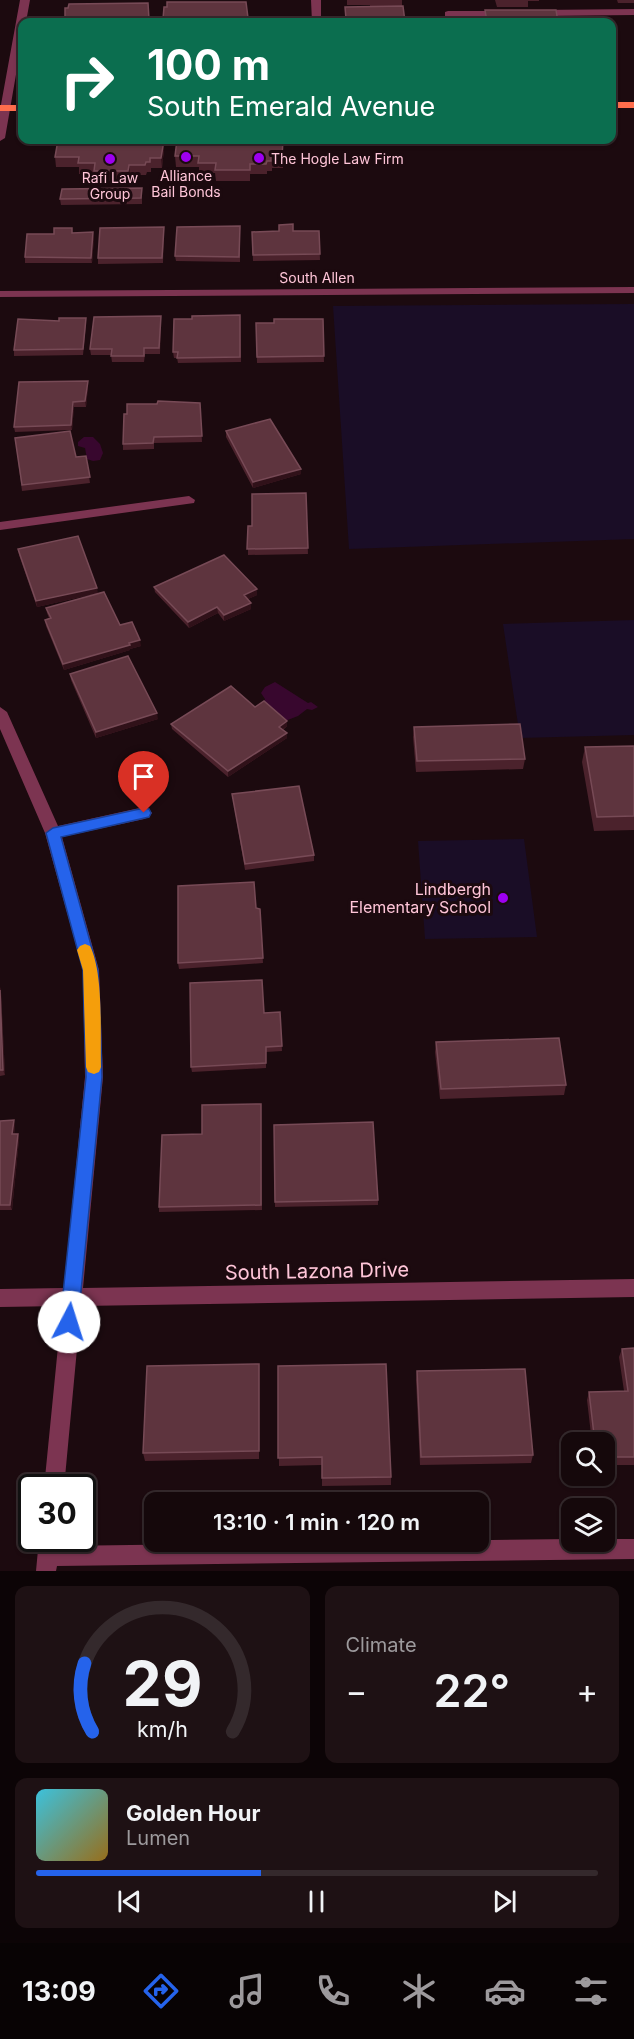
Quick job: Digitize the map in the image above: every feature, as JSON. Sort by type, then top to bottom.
[{"type":"main road","points":[[616,105],[634,105]]},
{"type":"street","points":[[21,18],[25,0]]},
{"type":"street","points":[[316,0],[317,18]]},
{"type":"street","points":[[446,0],[449,18],[515,14]]},
{"type":"street","points":[[578,0],[581,13]]},
{"type":"street","points":[[526,14],[634,12]]},
{"type":"street","points":[[0,138],[3,108],[18,34]]},
{"type":"street","name":"South Allen","points":[[0,294],[634,290]]},
{"type":"street","points":[[0,526],[189,500]]},
{"type":"street","points":[[0,712],[53,833],[90,970],[94,1077],[55,1474]]},
{"type":"street","points":[[53,833],[144,813]]},
{"type":"street","name":"South Lazona Drive","points":[[0,1298],[634,1288]]},
{"type":"street","points":[[48,1555],[634,1549]]},
{"type":"shaded area","points":[[634,304],[634,539],[349,549],[333,306]]},
{"type":"shaded area","points":[[84,437],[93,437],[100,444],[103,453],[100,460],[87,459],[85,448],[78,446],[78,442]]},
{"type":"shaded area","points":[[634,620],[634,735],[520,738],[503,624]]},
{"type":"shaded area","points":[[275,682],[318,707],[312,710],[307,709],[298,716],[285,721],[264,703],[265,699],[261,693],[265,687]]},
{"type":"shaded area","points":[[524,839],[537,937],[425,939],[418,841]]},
{"type":"building","points":[[167,2],[246,2],[248,18],[163,18],[164,7],[167,7]]},
{"type":"building","points":[[148,3],[149,18],[65,18],[65,8],[68,8],[69,4]]},
{"type":"building","points":[[403,6],[404,18],[346,18],[345,7]]},
{"type":"building","points":[[485,10],[556,10],[557,18],[486,18]]},
{"type":"building","points":[[57,144],[163,144],[161,158],[150,158],[150,162],[146,162],[145,165],[129,165],[128,171],[94,171],[95,163],[78,163],[79,157],[55,157]]},
{"type":"building","points":[[176,144],[283,144],[282,157],[271,157],[271,161],[267,161],[266,164],[250,164],[250,170],[215,170],[216,163],[198,163],[199,156],[175,156]]},
{"type":"building","points":[[142,188],[141,198],[60,199],[62,189]]},
{"type":"building","points":[[293,224],[293,231],[319,231],[320,254],[253,255],[252,232],[279,231],[279,225]]},
{"type":"building","points":[[240,226],[239,257],[175,256],[177,227]]},
{"type":"building","points":[[164,227],[162,258],[98,258],[100,228]]},
{"type":"building","points":[[54,228],[72,228],[72,233],[93,232],[91,258],[25,257],[27,234],[54,234]]},
{"type":"building","points":[[240,315],[240,357],[177,358],[178,352],[173,352],[174,319],[192,319],[192,316]]},
{"type":"building","points":[[161,316],[159,348],[144,348],[144,356],[111,356],[112,349],[90,349],[94,317]]},
{"type":"building","points":[[59,318],[86,318],[83,349],[14,350],[18,319],[59,321]]},
{"type":"building","points":[[274,319],[323,319],[324,356],[257,357],[256,323],[274,323]]},
{"type":"building","points":[[88,381],[85,401],[73,402],[71,425],[14,427],[19,382]]},
{"type":"building","points":[[158,401],[200,403],[202,436],[154,437],[153,443],[123,444],[124,414],[127,414],[127,404],[157,404]]},
{"type":"building","points":[[270,419],[301,469],[253,482],[226,431]]},
{"type":"building","points":[[70,431],[76,457],[86,456],[90,477],[22,485],[15,438]]},
{"type":"building","points":[[306,493],[308,548],[247,549],[248,526],[252,526],[252,494]]},
{"type":"building","points":[[78,536],[97,588],[36,601],[18,549]]},
{"type":"building","points":[[224,555],[257,589],[244,595],[251,603],[224,615],[217,607],[188,622],[154,587]]},
{"type":"building","points":[[104,592],[120,625],[132,622],[140,640],[63,664],[45,620],[51,618],[46,608]]},
{"type":"building","points":[[128,656],[157,713],[96,732],[70,674]]},
{"type":"building","points":[[231,686],[255,707],[264,701],[287,721],[279,727],[287,733],[228,771],[171,724]]},
{"type":"building","points":[[520,724],[525,759],[417,761],[414,727]]},
{"type":"building","points":[[634,746],[634,816],[597,817],[585,747]]},
{"type":"building","points":[[299,786],[314,855],[245,864],[232,794]]},
{"type":"building","points":[[254,882],[256,908],[260,909],[263,958],[178,963],[178,886]]},
{"type":"building","points":[[262,980],[264,1013],[280,1012],[282,1046],[266,1047],[266,1063],[191,1067],[190,983]]},
{"type":"building","points":[[0,990],[3,1070],[0,1070]]},
{"type":"building","points":[[559,1038],[566,1085],[441,1089],[436,1042]]},
{"type":"building","points":[[261,1104],[261,1205],[159,1207],[162,1135],[202,1134],[202,1105]]},
{"type":"building","points":[[14,1120],[12,1134],[18,1134],[10,1205],[0,1205],[0,1121]]},
{"type":"building","points":[[373,1122],[378,1200],[275,1202],[274,1125]]},
{"type":"building","points":[[634,1348],[634,1457],[615,1457],[615,1432],[594,1432],[589,1392],[628,1391],[622,1349]]},
{"type":"building","points":[[259,1364],[259,1451],[143,1453],[147,1366]]},
{"type":"building","points":[[386,1364],[391,1477],[322,1478],[322,1457],[278,1458],[278,1366]]},
{"type":"building","points":[[525,1369],[533,1455],[421,1457],[417,1371]]},
{"type":"slow traffic","points":[[85,950],[90,970],[94,1067]]},
{"type":"place","name":"Alliance Bail Bonds","points":[[186,157]]},
{"type":"place","name":"The Hogle Law Firm","points":[[259,158]]},
{"type":"place","name":"Rafi Law Group","points":[[110,159]]},
{"type":"place","name":"Lindbergh Elementary School","points":[[503,898]]},
{"type":"route","points":[[69,1322],[94,1077],[92,1013],[90,970],[53,833],[144,813]]}]
